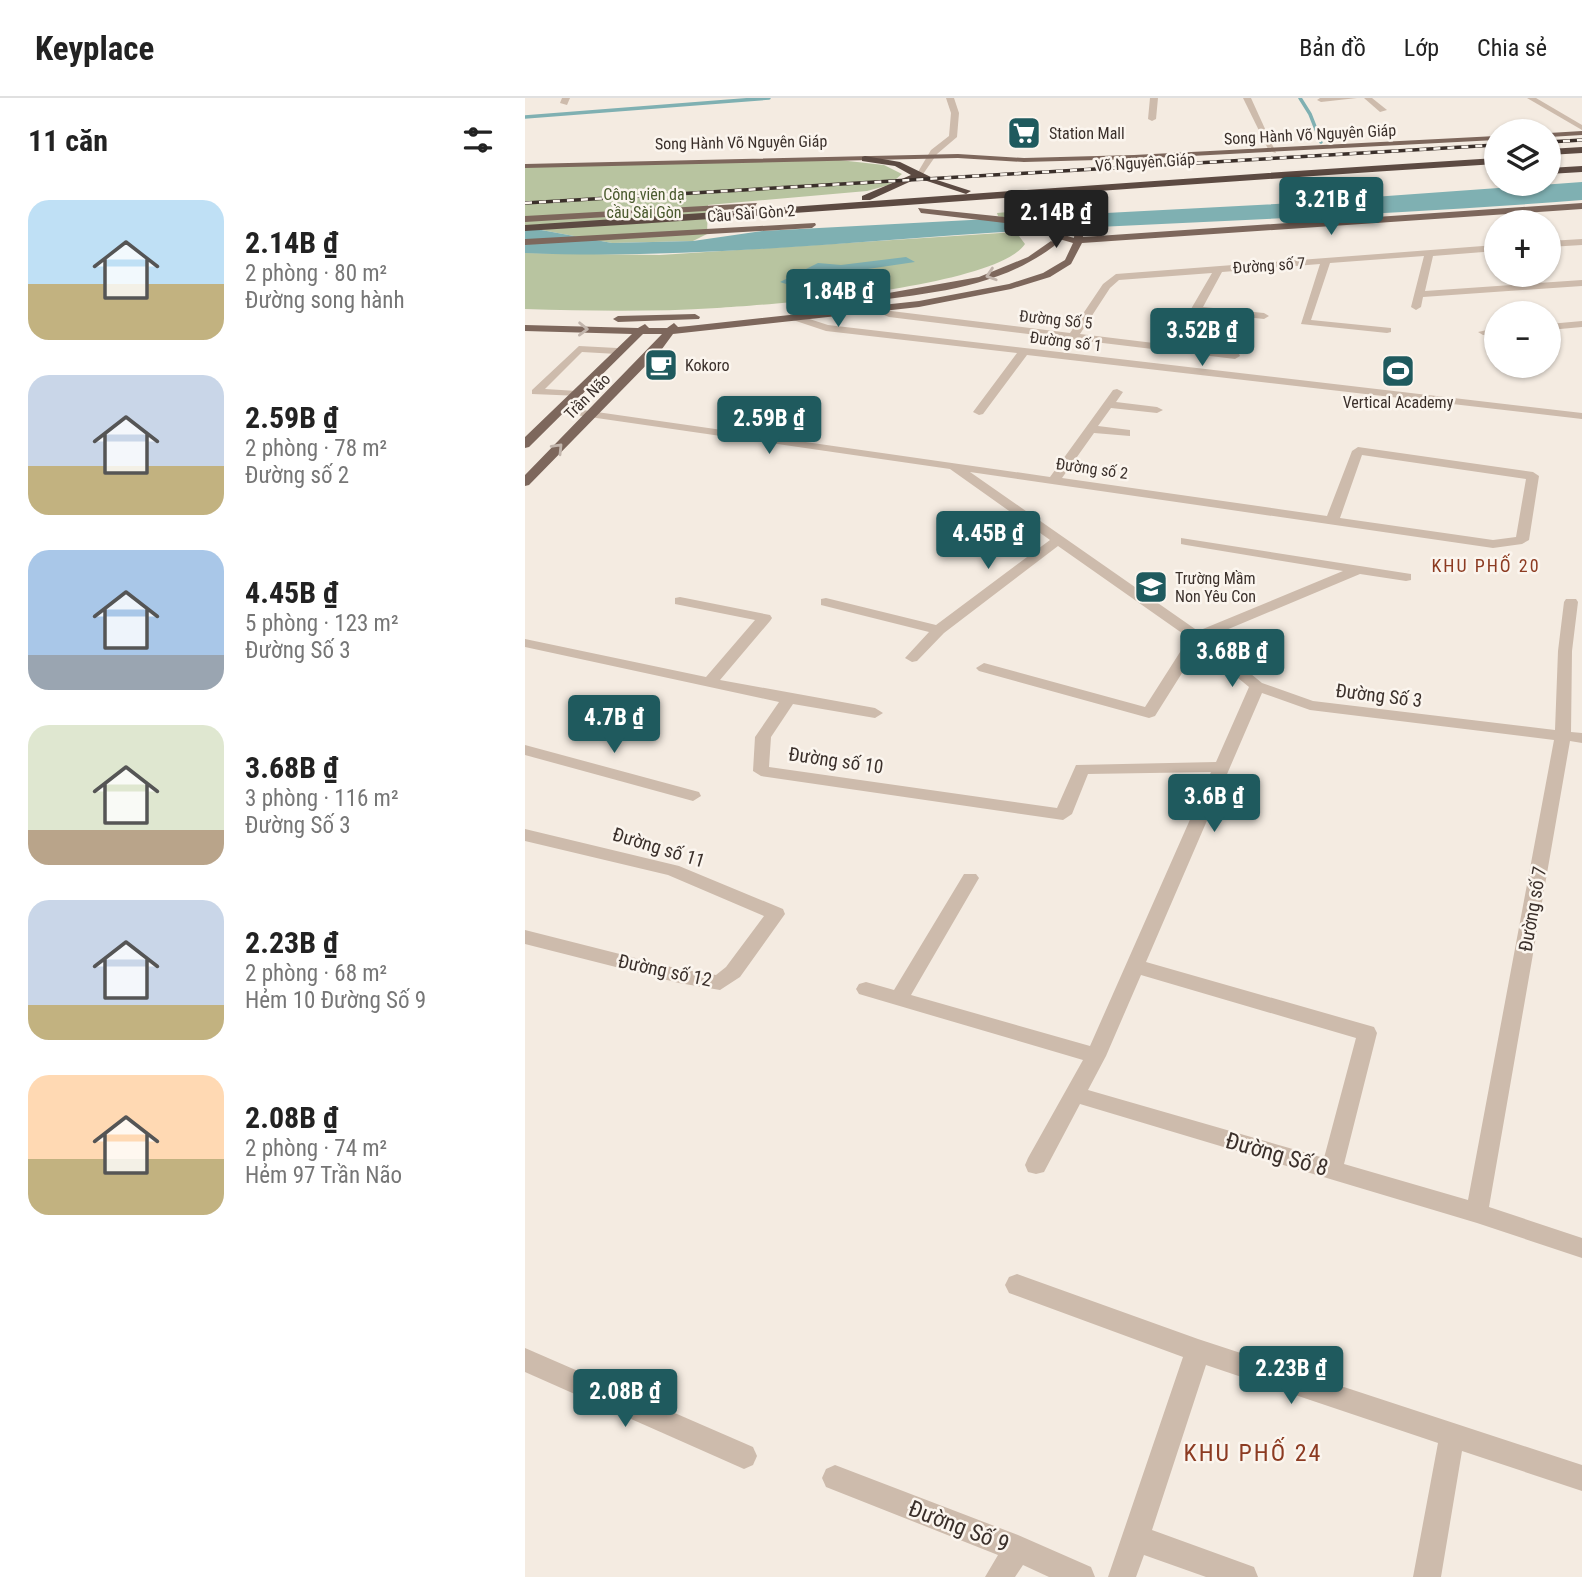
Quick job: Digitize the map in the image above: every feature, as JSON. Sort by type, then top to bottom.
[{"type":"highway","points":[[1561,154],[1582,153]]},
{"type":"highway","name":"Võ Nguyên Giáp","points":[[755,209],[867,198],[1484,156]]},
{"type":"highway","points":[[865,159],[897,164],[945,187],[985,196]]},
{"type":"highway","name":"Võ Nguyên Giáp","points":[[755,209],[1484,162]]},
{"type":"highway","points":[[1561,164],[1582,163]]},
{"type":"highway","points":[[1561,170],[1582,169]]},
{"type":"highway","name":"Võ Nguyên Giáp","points":[[820,221],[1097,194],[1484,170]]},
{"type":"highway","points":[[855,202],[918,175]]},
{"type":"highway","name":"Võ Nguyên Giáp","points":[[755,209],[960,194],[985,196]]},
{"type":"highway","name":"Võ Nguyên Giáp","points":[[1097,194],[1123,196]]},
{"type":"highway","points":[[525,223],[755,209]]},
{"type":"highway","name":"Võ Nguyên Giáp","points":[[820,221],[853,216]]},
{"type":"highway","name":"Cầu Sài Gòn 2","points":[[525,235],[820,221]]},
{"type":"main road","points":[[1561,133],[1582,130]]},
{"type":"main road","name":"Song Hành Võ Nguyên Giáp","points":[[525,161],[932,155],[1024,160],[1273,151],[1484,139]]},
{"type":"main road","name":"Song Hành Võ Nguyên Giáp","points":[[525,166],[865,159],[932,155]]},
{"type":"main road","points":[[525,328],[671,331],[875,309],[995,290],[1032,281],[1060,270],[1071,260],[1078,235],[1081,196]]},
{"type":"main road","points":[[921,210],[994,218],[1020,223],[1040,231],[1078,235],[1582,205]]},
{"type":"main road","name":"Cầu Sài Gòn 2","points":[[525,242],[820,221]]},
{"type":"main road","points":[[1040,231],[1051,244]]},
{"type":"main road","points":[[525,317],[681,318],[777,312],[965,282],[1021,264],[1041,254],[1051,244],[1078,235]]},
{"type":"main road","name":"Trần Não","points":[[525,444],[562,410],[617,351],[642,331],[652,318]]},
{"type":"main road","name":"Trần Não","points":[[525,482],[681,318]]},
{"type":"street","points":[[918,175],[932,155],[953,137],[955,113],[950,98]]},
{"type":"street","points":[[1152,119],[1154,98]]},
{"type":"street","points":[[1247,98],[1273,151]]},
{"type":"street","points":[[1321,100],[1353,98]]},
{"type":"street","points":[[1367,98],[1383,110]]},
{"type":"street","points":[[1531,98],[1582,130]]},
{"type":"street","points":[[1561,243],[1582,242]]},
{"type":"street","name":"Đường số 7","points":[[1073,336],[1106,286],[1115,277],[1484,249]]},
{"type":"street","points":[[1416,307],[1429,253]]},
{"type":"street","points":[[1326,261],[1305,322],[1387,330]]},
{"type":"street","points":[[1174,348],[1219,269]]},
{"type":"street","points":[[1419,294],[1582,283]]},
{"type":"street","name":"Đường Số 5","points":[[875,309],[889,314],[1235,356]]},
{"type":"street","points":[[1197,309],[1264,316]]},
{"type":"street","name":"Đường số 1","points":[[797,318],[826,328],[1582,416]]},
{"type":"street","points":[[1561,326],[1582,324]]},
{"type":"street","points":[[577,394],[536,392],[579,349],[617,351]]},
{"type":"street","points":[[979,412],[1023,352]]},
{"type":"street","points":[[1054,480],[1117,391]]},
{"type":"street","points":[[1108,404],[1157,410]]},
{"type":"street","name":"Đường số 2","points":[[562,410],[951,465],[1332,521],[1493,544],[1511,544],[1522,540],[1533,476],[1358,451],[1332,521]]},
{"type":"street","points":[[1090,429],[1126,433]]},
{"type":"street","name":"Đường Số 3","points":[[951,465],[1197,637],[1257,686],[1310,705],[1582,738]]},
{"type":"street","points":[[912,657],[939,630],[1058,540]]},
{"type":"street","points":[[1186,541],[1406,577]]},
{"type":"street","points":[[984,668],[1149,713],[1197,637],[1356,570]]},
{"type":"street","points":[[680,601],[765,618],[710,682]]},
{"type":"street","name":"Đường số 7","points":[[1477,1213],[1563,736],[1565,651],[1571,602]]},
{"type":"street","points":[[826,603],[939,630]]},
{"type":"street","points":[[525,643],[789,699],[875,713]]},
{"type":"street","points":[[1036,1165],[1097,1056],[1257,686]]},
{"type":"street","name":"Đường số 10","points":[[789,699],[763,737],[761,771],[1063,814],[1082,769],[1222,766]]},
{"type":"street","points":[[525,750],[693,796]]},
{"type":"street","name":"Đường số 11","points":[[525,835],[673,870],[776,914]]},
{"type":"street","points":[[899,999],[970,878]]},
{"type":"street","name":"Đường số 12","points":[[525,937],[679,976],[720,983],[733,972],[776,914]]},
{"type":"street","points":[[1135,966],[1367,1033],[1332,1170]]},
{"type":"street","points":[[866,989],[1097,1056]]},
{"type":"street","name":"Đường Số 8","points":[[1077,1095],[1477,1213],[1582,1248]]},
{"type":"street","points":[[1017,1285],[1198,1351],[1582,1478]]},
{"type":"street","points":[[1122,1577],[1198,1351]]},
{"type":"street","points":[[525,1360],[744,1456]]},
{"type":"street","points":[[1427,1577],[1451,1435]]},
{"type":"street","name":"Đường Số 9","points":[[835,1478],[1018,1549],[1081,1577]]},
{"type":"street","points":[[1136,1538],[1244,1577]]},
{"type":"street","points":[[999,1577],[1018,1549]]},
{"type":"green space","name":"Công viên dạ cầu Sài Gòn","points":[[839,160],[884,165],[902,174],[889,185],[867,191],[708,205],[707,234],[693,241],[612,243],[525,227],[525,167]]},
{"type":"green space","points":[[1065,208],[1074,213],[1073,230],[1058,232],[998,216],[997,213]]},
{"type":"green space","name":"Công viên dạ cầu Sài Gòn","points":[[1016,232],[1025,244],[1006,259],[972,272],[881,291],[784,303],[693,309],[525,309],[525,253],[660,255]]},
{"type":"water","points":[[1582,182],[1582,200],[1371,214],[1019,231],[710,252],[525,253],[525,227],[612,243],[693,241],[762,231],[1276,204],[1484,189],[1484,196],[1561,196],[1561,184]]},
{"type":"water","points":[[906,257],[915,262],[861,270],[841,288],[807,291],[780,282],[818,263],[841,265]]},
{"type":"waterway","points":[[525,117],[769,98]]},
{"type":"waterway","points":[[1300,98],[1310,114],[1321,142]]},
{"type":"railway","points":[[1561,141],[1582,140]]},
{"type":"railway","points":[[525,203],[1484,146]]},
{"type":"place","name":"Station Mall","points":[[1024,133]]},
{"type":"place","name":"Kokoro","points":[[661,365]]},
{"type":"place","name":"Vertical Academy","points":[[1398,371]]},
{"type":"place","name":"Trường Mầm Non Yêu Con","points":[[1151,587]]},
{"type":"district","name":"KHU PHỐ 20","points":[[1486,566]]},
{"type":"district","name":"KHU PHỐ 24","points":[[1253,1453]]}]
